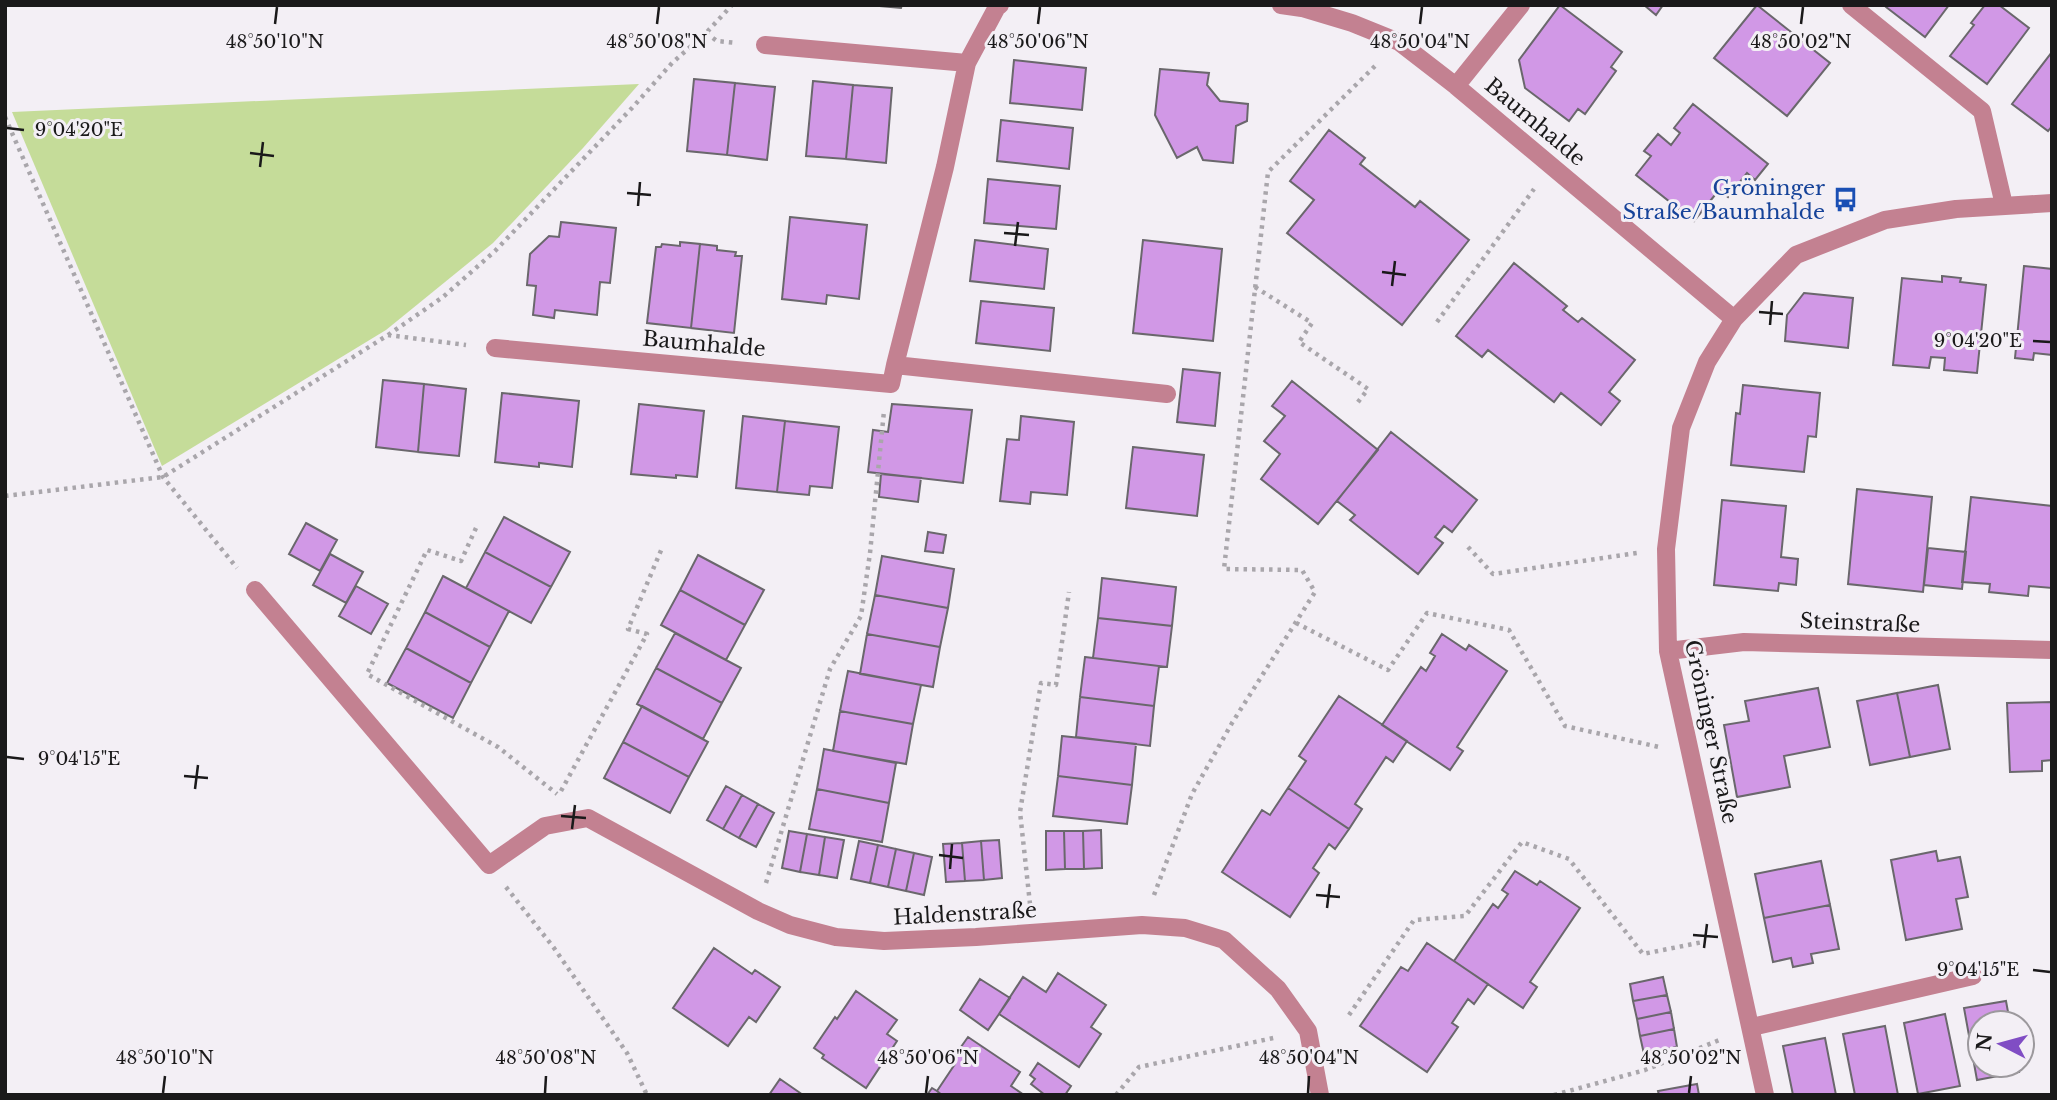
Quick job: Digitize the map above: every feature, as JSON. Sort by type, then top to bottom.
[{"type":"street","points":[[891,384],[945,167],[967,63],[997,6],[1000,5]]},
{"type":"street","name":"Baumhalde","points":[[1281,5],[1302,8],[1352,23],[1399,42],[1456,86],[1734,319]]},
{"type":"street","points":[[1456,86],[1521,5]]},
{"type":"street","points":[[1851,5],[1982,111],[2004,205]]},
{"type":"street","points":[[765,45],[967,63]]},
{"type":"street","name":"Gröninger Straße","points":[[1765,1095],[1668,652],[1666,549],[1681,428],[1707,362],[1734,319],[1796,255],[1885,219],[1956,209],[2052,203]]},
{"type":"street","name":"Baumhalde","points":[[495,348],[891,384]]},
{"type":"street","points":[[895,365],[1167,394]]},
{"type":"street","points":[[255,590],[489,865]]},
{"type":"street","name":"Steinstraße","points":[[1668,652],[1744,642],[2052,650]]},
{"type":"street","name":"Haldenstraße","points":[[489,865],[545,826],[588,818],[758,911],[790,925],[836,937],[884,941],[1142,925],[1185,928],[1224,940],[1278,989],[1308,1031],[1320,1095]]},
{"type":"street","points":[[1752,1027],[1973,976]]},
{"type":"path","points":[[5,496],[163,477],[388,335],[443,297],[495,251],[672,63],[732,5]]},
{"type":"path","points":[[1142,925],[1192,794],[1232,723],[1315,592],[1303,570],[1224,569],[1268,172],[1399,42]]},
{"type":"path","points":[[5,117],[163,477],[255,590]]},
{"type":"path","points":[[1437,322],[1551,165]]},
{"type":"path","points":[[1255,287],[1312,323],[1299,342],[1368,389],[1355,406]]},
{"type":"path","points":[[388,335],[495,348]]},
{"type":"path","points":[[758,911],[830,669],[861,617],[884,410],[891,384]]},
{"type":"path","points":[[476,528],[461,561],[427,550],[367,674],[498,747],[559,795],[648,634],[628,629],[662,548]]},
{"type":"path","points":[[1468,547],[1493,574],[1666,549]]},
{"type":"path","points":[[1034,933],[1020,812],[1041,682],[1056,685],[1069,592]]},
{"type":"path","points":[[1296,623],[1388,670],[1427,613],[1509,630],[1565,726],[1691,754]]},
{"type":"path","points":[[1349,1015],[1414,920],[1465,916],[1522,842],[1569,859],[1643,954],[1731,937]]},
{"type":"path","points":[[489,865],[554,948],[620,1043],[647,1095]]},
{"type":"path","points":[[1554,1095],[1646,1070],[1752,1027]]},
{"type":"path","points":[[1116,1095],[1139,1067],[1308,1031]]},
{"type":"green space","points":[[639,84],[493,243],[386,330],[162,466],[12,112]]},
{"type":"building","points":[[868,5],[902,5],[901,8]]},
{"type":"building","points":[[1560,5],[1622,52],[1611,67],[1616,71],[1585,114],[1578,109],[1569,121],[1525,88],[1519,60]]},
{"type":"building","points":[[1644,5],[1663,5],[1656,15]]},
{"type":"building","points":[[1757,5],[1830,63],[1787,116],[1714,58]]},
{"type":"building","points":[[1949,5],[1925,37],[1886,7]]},
{"type":"building","points":[[1985,5],[1999,5],[2029,28],[1987,84],[1950,56],[1974,25],[1971,23]]},
{"type":"building","points":[[2052,52],[2052,126],[2048,131],[2012,104]]},
{"type":"building","points":[[1014,60],[1086,68],[1082,110],[1010,103]]},
{"type":"building","points":[[1160,69],[1209,73],[1207,85],[1220,101],[1248,104],[1247,121],[1236,126],[1233,163],[1203,160],[1197,147],[1177,158],[1155,115]]},
{"type":"building","points":[[694,79],[735,83],[727,155],[687,151]]},
{"type":"building","points":[[813,81],[853,85],[846,159],[806,156]]},
{"type":"building","points":[[735,83],[775,87],[767,160],[727,155]]},
{"type":"building","points":[[853,85],[892,88],[886,163],[846,159]]},
{"type":"building","points":[[1693,104],[1768,164],[1755,180],[1747,173],[1728,197],[1719,190],[1694,221],[1636,175],[1651,156],[1644,151],[1658,134],[1671,145],[1680,133],[1674,128]]},
{"type":"building","points":[[1001,120],[1073,128],[1069,169],[997,161]]},
{"type":"building","points":[[1329,130],[1365,158],[1360,164],[1415,207],[1420,201],[1469,240],[1402,325],[1287,233],[1314,200],[1290,181]]},
{"type":"building","points":[[988,179],[1060,186],[1056,229],[984,223]]},
{"type":"building","points":[[790,217],[867,225],[859,299],[827,295],[826,304],[782,299]]},
{"type":"building","points":[[561,222],[616,228],[610,283],[600,282],[597,315],[555,310],[554,318],[533,315],[536,286],[527,285],[530,254],[549,236],[559,237]]},
{"type":"building","points":[[975,240],[1048,249],[1044,289],[970,281]]},
{"type":"building","points":[[1143,240],[1222,249],[1213,341],[1133,333]]},
{"type":"building","points":[[680,242],[700,244],[691,328],[647,323],[656,247],[661,247],[662,244],[680,246]]},
{"type":"building","points":[[700,244],[717,246],[717,250],[736,252],[735,256],[742,256],[734,333],[691,328]]},
{"type":"building","points":[[1514,263],[1567,306],[1563,310],[1578,322],[1582,318],[1635,360],[1609,392],[1620,401],[1601,425],[1561,393],[1554,402],[1488,350],[1482,357],[1456,336]]},
{"type":"building","points":[[2024,266],[2052,269],[2052,355],[2034,353],[2033,360],[2015,358]]},
{"type":"building","points":[[1942,276],[1961,278],[1960,282],[1986,285],[1977,373],[1944,370],[1945,358],[1931,357],[1929,368],[1893,365],[1902,278],[1942,282]]},
{"type":"building","points":[[1804,293],[1853,298],[1848,348],[1785,341],[1787,315]]},
{"type":"building","points":[[981,301],[1054,308],[1050,351],[976,343]]},
{"type":"building","points":[[1183,369],[1220,373],[1215,426],[1177,422]]},
{"type":"building","points":[[383,380],[424,384],[418,452],[376,447]]},
{"type":"building","points":[[1292,381],[1378,450],[1318,524],[1261,479],[1280,454],[1264,441],[1285,416],[1272,406]]},
{"type":"building","points":[[424,384],[466,389],[459,456],[418,452]]},
{"type":"building","points":[[1743,385],[1820,393],[1816,437],[1808,436],[1804,472],[1731,465],[1736,413],[1740,414]]},
{"type":"building","points":[[502,393],[579,401],[572,467],[539,463],[539,467],[495,462]]},
{"type":"building","points":[[639,404],[704,411],[697,477],[631,474]]},
{"type":"building","points":[[892,404],[972,410],[963,483],[868,472],[873,430],[888,432]]},
{"type":"building","points":[[743,416],[785,421],[777,492],[736,488]]},
{"type":"building","points":[[1021,416],[1074,422],[1067,495],[1031,492],[1030,504],[1000,501],[1007,439],[1019,440]]},
{"type":"building","points":[[785,421],[839,427],[832,488],[810,486],[809,495],[777,492]]},
{"type":"building","points":[[1391,432],[1477,500],[1452,532],[1444,526],[1435,537],[1443,543],[1418,574],[1350,520],[1355,515],[1337,501]]},
{"type":"building","points":[[1133,447],[1204,455],[1197,516],[1126,508]]},
{"type":"building","points":[[881,474],[921,478],[918,502],[879,497]]},
{"type":"building","points":[[1857,489],[1932,497],[1923,592],[1848,584]]},
{"type":"building","points":[[1971,497],[2052,506],[2052,588],[2029,586],[2028,596],[1989,592],[1990,584],[1962,582]]},
{"type":"building","points":[[1722,500],[1786,506],[1781,557],[1798,559],[1796,585],[1779,583],[1778,591],[1714,585]]},
{"type":"building","points":[[504,517],[570,552],[551,587],[485,552]]},
{"type":"building","points":[[306,523],[337,540],[320,571],[289,554]]},
{"type":"building","points":[[928,532],[946,535],[943,553],[925,551]]},
{"type":"building","points":[[1928,548],[1966,552],[1962,589],[1924,585]]},
{"type":"building","points":[[485,552],[551,587],[531,623],[466,588]]},
{"type":"building","points":[[330,554],[363,572],[346,603],[313,585]]},
{"type":"building","points":[[698,555],[764,590],[745,625],[680,590]]},
{"type":"building","points":[[882,556],[954,569],[948,608],[875,595]]},
{"type":"building","points":[[443,576],[509,611],[490,647],[425,612]]},
{"type":"building","points":[[1102,578],[1176,587],[1172,626],[1098,618]]},
{"type":"building","points":[[356,586],[388,604],[371,634],[339,616]]},
{"type":"building","points":[[680,590],[745,625],[726,660],[661,625]]},
{"type":"building","points":[[875,595],[948,608],[940,647],[867,634]]},
{"type":"building","points":[[425,612],[490,647],[471,683],[406,648]]},
{"type":"building","points":[[1098,618],[1172,626],[1167,667],[1093,658]]},
{"type":"building","points":[[675,633],[741,668],[722,703],[656,668]]},
{"type":"building","points":[[867,634],[940,647],[933,687],[860,674]]},
{"type":"building","points":[[1442,634],[1466,650],[1469,645],[1507,671],[1457,747],[1463,751],[1450,770],[1382,725],[1421,667],[1426,671],[1435,656],[1430,653]]},
{"type":"building","points":[[406,648],[471,683],[453,718],[387,683]]},
{"type":"building","points":[[1085,657],[1159,666],[1154,706],[1080,697]]},
{"type":"building","points":[[656,668],[722,703],[703,739],[637,704]]},
{"type":"building","points":[[848,671],[921,685],[913,724],[840,711]]},
{"type":"building","points":[[1938,685],[1950,749],[1910,757],[1897,693]]},
{"type":"building","points":[[1818,688],[1830,747],[1784,756],[1790,787],[1737,797],[1724,725],[1749,721],[1745,701]]},
{"type":"building","points":[[1897,693],[1910,757],[1870,765],[1857,701]]},
{"type":"building","points":[[1339,696],[1407,741],[1393,762],[1386,757],[1355,804],[1362,809],[1349,829],[1288,788],[1306,761],[1299,756]]},
{"type":"building","points":[[1080,697],[1154,706],[1150,746],[1076,737]]},
{"type":"building","points":[[2052,702],[2052,760],[2042,761],[2042,771],[2010,772],[2007,703]]},
{"type":"building","points":[[642,706],[708,742],[689,777],[623,742]]},
{"type":"building","points":[[840,711],[913,724],[906,764],[833,751]]},
{"type":"building","points":[[1062,736],[1136,744],[1132,785],[1058,776]]},
{"type":"building","points":[[623,742],[689,777],[670,813],[604,778]]},
{"type":"building","points":[[824,749],[896,763],[889,803],[817,789]]},
{"type":"building","points":[[1058,776],[1132,785],[1127,824],[1053,816]]},
{"type":"building","points":[[726,786],[742,795],[723,829],[707,820]]},
{"type":"building","points":[[1288,788],[1349,829],[1335,849],[1329,844],[1313,868],[1319,873],[1290,917],[1222,872],[1262,810],[1270,815]]},
{"type":"building","points":[[817,789],[889,803],[882,842],[809,829]]},
{"type":"building","points":[[742,795],[758,804],[739,838],[723,829]]},
{"type":"building","points":[[758,804],[774,813],[756,847],[739,838]]},
{"type":"building","points":[[1101,830],[1102,868],[1084,869],[1083,831]]},
{"type":"building","points":[[789,831],[807,834],[800,872],[782,868]]},
{"type":"building","points":[[1046,831],[1064,831],[1065,869],[1046,870]]},
{"type":"building","points":[[1064,831],[1083,831],[1084,869],[1065,869]]},
{"type":"building","points":[[807,834],[825,837],[819,875],[800,872]]},
{"type":"building","points":[[825,837],[844,840],[837,878],[819,875]]},
{"type":"building","points":[[999,840],[1002,878],[984,880],[981,841]]},
{"type":"building","points":[[859,841],[878,845],[870,883],[851,879]]},
{"type":"building","points":[[981,841],[984,880],[965,881],[962,843]]},
{"type":"building","points":[[962,843],[965,881],[946,882],[943,844]]},
{"type":"building","points":[[878,845],[896,849],[888,887],[870,883]]},
{"type":"building","points":[[896,849],[914,853],[906,891],[888,887]]},
{"type":"building","points":[[1936,851],[1938,861],[1960,857],[1968,897],[1956,899],[1962,929],[1906,940],[1891,860]]},
{"type":"building","points":[[914,853],[932,857],[924,895],[906,891]]},
{"type":"building","points":[[1821,861],[1830,905],[1764,918],[1755,874]]},
{"type":"building","points":[[1515,871],[1537,885],[1540,881],[1580,908],[1530,982],[1537,987],[1523,1008],[1454,961],[1493,904],[1498,908],[1508,894],[1502,890]]},
{"type":"building","points":[[1830,905],[1839,949],[1811,954],[1813,963],[1793,967],[1791,958],[1773,962],[1764,918]]},
{"type":"building","points":[[1427,943],[1488,984],[1474,1004],[1468,999],[1452,1023],[1458,1027],[1427,1072],[1360,1026],[1401,967],[1408,971]]},
{"type":"building","points":[[714,948],[752,974],[755,970],[780,987],[756,1022],[749,1017],[728,1046],[673,1008]]},
{"type":"building","points":[[1058,973],[1106,1005],[1091,1027],[1101,1034],[1079,1067],[999,1014],[1023,977],[1046,992]]},
{"type":"building","points":[[1663,977],[1667,995],[1633,1001],[1630,984]]},
{"type":"building","points":[[980,979],[1010,998],[988,1030],[960,1010]]},
{"type":"building","points":[[856,991],[897,1020],[887,1034],[897,1041],[866,1088],[822,1058],[824,1055],[814,1048]]},
{"type":"building","points":[[1667,995],[1671,1012],[1637,1019],[1633,1001]]},
{"type":"building","points":[[2006,1001],[2007,1009],[1966,1009],[1966,1019],[1964,1008]]},
{"type":"building","points":[[1671,1012],[1674,1029],[1640,1036],[1637,1019]]},
{"type":"building","points":[[1945,1014],[1960,1086],[1918,1094],[1904,1023]]},
{"type":"building","points":[[1885,1026],[1898,1095],[1855,1095],[1843,1034]]},
{"type":"building","points":[[1674,1029],[1677,1047],[1644,1054],[1640,1036]]},
{"type":"building","points":[[968,1037],[1020,1072],[1011,1086],[1024,1095],[942,1095],[937,1091],[955,1064],[951,1061]]},
{"type":"building","points":[[1825,1038],[1836,1095],[1793,1095],[1783,1046]]},
{"type":"building","points":[[1038,1063],[1071,1086],[1065,1095],[1045,1095],[1031,1084],[1035,1079],[1030,1075]]},
{"type":"building","points":[[780,1079],[803,1095],[769,1095]]},
{"type":"building","points":[[1697,1084],[1699,1095],[1659,1095],[1658,1091]]},
{"type":"building","points":[[932,1088],[937,1091],[942,1095],[927,1095]]},
{"type":"place","name":"Gröninger Straße/Baumhalde","points":[[1845,200]]}]
